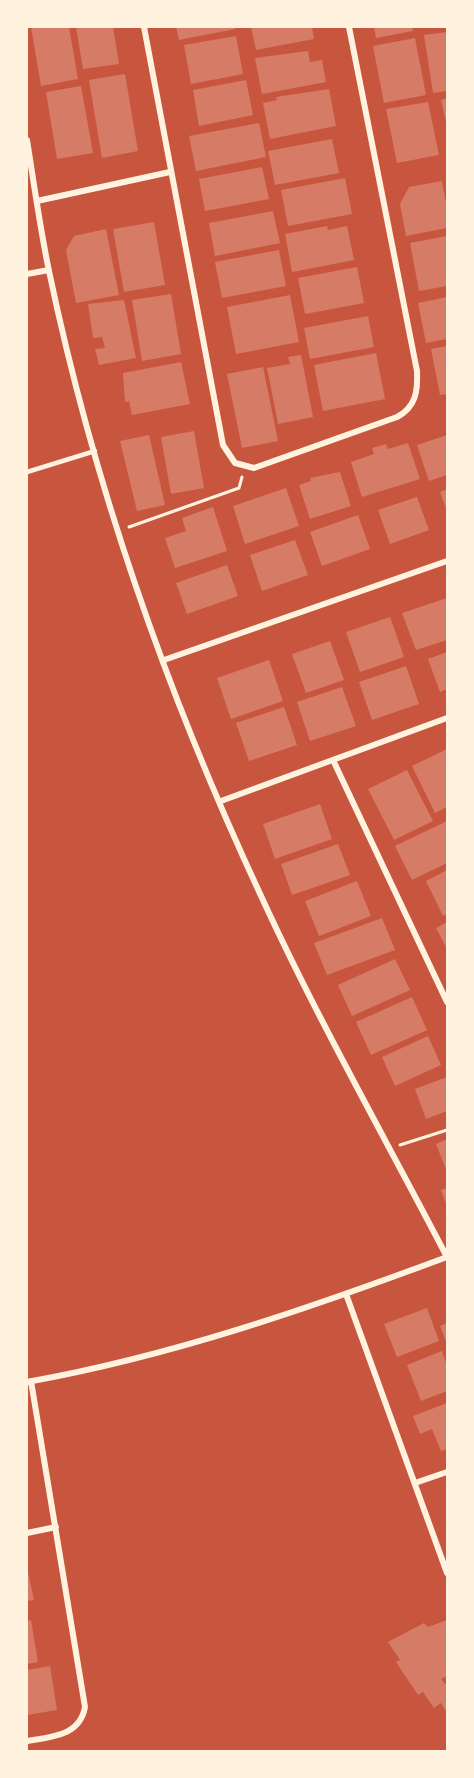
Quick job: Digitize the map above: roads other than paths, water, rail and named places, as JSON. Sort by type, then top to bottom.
[{"type":"street","points":[[144,27],[223,445],[231,459],[245,467],[259,467],[397,417],[409,410],[417,393],[417,371],[349,27]]},
{"type":"street","points":[[27,140],[49,270],[95,451],[118,531],[164,660],[220,801],[271,917],[447,1257],[346,1294],[180,1347],[29,1382],[56,1527],[85,1707],[82,1720],[71,1731],[27,1741]]},
{"type":"street","points":[[37,201],[170,172]]},
{"type":"street","points":[[27,274],[49,270]]},
{"type":"street","points":[[164,660],[447,561]]},
{"type":"street","points":[[220,801],[447,718]]},
{"type":"street","points":[[333,760],[447,1002]]},
{"type":"street","points":[[346,1294],[447,1573]]},
{"type":"street","points":[[415,1483],[447,1472]]},
{"type":"street","points":[[27,1533],[56,1527]]},
{"type":"lane","points":[[27,472],[95,451]]}]
